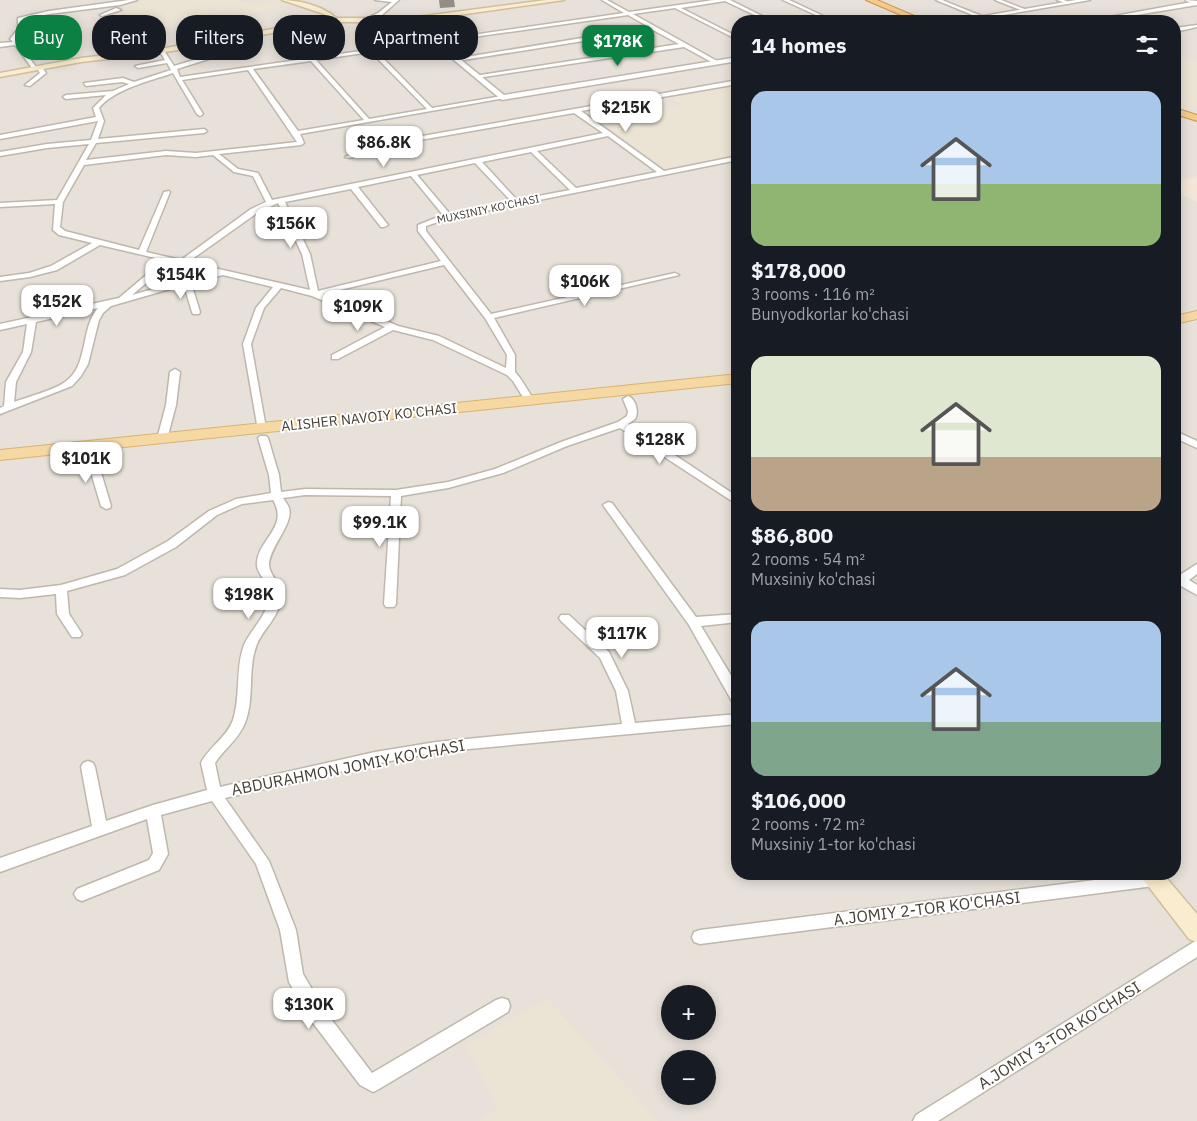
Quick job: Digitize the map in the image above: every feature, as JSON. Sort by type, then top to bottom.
[{"type":"highway","points":[[858,0],[894,15]]},
{"type":"highway","points":[[870,0],[907,15]]},
{"type":"highway","points":[[1181,113],[1197,118]]},
{"type":"highway","points":[[1181,120],[1197,125]]},
{"type":"main road","points":[[285,0],[328,15]]},
{"type":"main road","points":[[447,15],[561,0]]},
{"type":"main road","points":[[0,75],[37,67],[92,60]]},
{"type":"main road","points":[[1181,319],[1197,315]]},
{"type":"main road","points":[[1181,330],[1197,326]]},
{"type":"main road","name":"ALISHER NAVOIY KO'CHASI","points":[[0,465],[91,456],[529,400],[731,379]]},
{"type":"main road","name":"ALISHER NAVOIY KO'CHASI","points":[[0,455],[162,438],[262,433],[731,389]]},
{"type":"main road","points":[[1155,880],[1197,931]]},
{"type":"street","points":[[32,15],[56,9],[69,8],[76,10],[111,2],[122,3],[135,0]]},
{"type":"street","points":[[377,0],[396,1]]},
{"type":"street","points":[[604,0],[715,62]]},
{"type":"street","points":[[478,35],[725,0],[757,15]]},
{"type":"street","points":[[785,0],[819,15]]},
{"type":"street","points":[[938,0],[977,15]]},
{"type":"street","points":[[997,0],[1025,10]]},
{"type":"street","points":[[1059,0],[1068,3]]},
{"type":"street","points":[[994,15],[1087,0]]},
{"type":"street","points":[[1188,0],[1197,3]]},
{"type":"street","points":[[378,15],[396,1]]},
{"type":"street","points":[[102,15],[119,10],[111,2]]},
{"type":"street","points":[[1126,15],[1197,3]]},
{"type":"street","points":[[676,7],[731,35]]},
{"type":"street","points":[[1181,29],[1197,26]]},
{"type":"street","points":[[478,56],[654,28]]},
{"type":"street","points":[[0,45],[15,44]]},
{"type":"street","points":[[477,76],[684,45]]},
{"type":"street","points":[[166,58],[181,78],[200,114]]},
{"type":"street","points":[[28,85],[43,73],[31,60]]},
{"type":"street","points":[[201,60],[114,93],[98,103],[96,108],[101,121],[93,142],[59,202],[56,228],[62,233],[315,294],[392,327],[436,338],[510,373],[517,380],[529,400]]},
{"type":"street","points":[[181,78],[305,60]]},
{"type":"street","points":[[313,60],[368,121]]},
{"type":"street","points":[[382,60],[431,110]]},
{"type":"street","points":[[458,60],[502,98]]},
{"type":"street","points":[[296,133],[731,60]]},
{"type":"street","points":[[138,66],[168,61]]},
{"type":"street","points":[[81,163],[166,153],[196,156],[301,143],[296,133],[249,68]]},
{"type":"street","points":[[86,84],[123,80],[135,85]]},
{"type":"street","points":[[348,157],[385,144],[731,83]]},
{"type":"street","points":[[66,97],[114,93]]},
{"type":"street","points":[[576,111],[663,173]]},
{"type":"street","points":[[0,137],[100,118]]},
{"type":"street","points":[[0,154],[93,142],[204,131]]},
{"type":"street","points":[[183,262],[254,211],[280,200],[610,134]]},
{"type":"street","points":[[533,150],[575,191]]},
{"type":"street","points":[[214,153],[236,171],[256,174],[270,203]]},
{"type":"street","name":"MUXSINIY KO'CHASI","points":[[510,373],[511,355],[489,317],[422,230],[422,225],[448,216],[731,159]]},
{"type":"street","points":[[477,161],[516,203]]},
{"type":"street","points":[[412,174],[448,216]]},
{"type":"street","points":[[353,186],[384,224]]},
{"type":"street","points":[[142,252],[167,192]]},
{"type":"street","points":[[280,200],[306,254],[315,294]]},
{"type":"street","points":[[0,205],[59,202]]},
{"type":"street","points":[[0,279],[54,268],[100,242]]},
{"type":"street","points":[[121,300],[170,259]]},
{"type":"street","points":[[315,294],[446,262]]},
{"type":"street","points":[[0,327],[108,304],[220,272]]},
{"type":"street","points":[[489,317],[676,275]]},
{"type":"street","points":[[187,282],[196,312]]},
{"type":"street","points":[[279,286],[260,308],[247,344],[262,433],[274,475],[276,495],[284,509],[284,518],[266,554],[263,567],[274,586],[275,599],[270,614],[252,640],[248,652],[240,719],[234,732],[219,746],[208,764],[215,794],[262,861],[288,930],[295,976],[319,1017],[366,1079],[374,1084],[502,1006]]},
{"type":"street","points":[[0,411],[69,384],[77,377],[83,368],[95,315],[108,304]]},
{"type":"street","points":[[10,407],[11,382],[27,352],[32,320]]},
{"type":"street","points":[[335,357],[392,327]]},
{"type":"street","points":[[162,438],[171,405],[175,372]]},
{"type":"street","points":[[0,594],[20,594],[61,589],[121,572],[172,544],[213,513],[240,501],[305,492],[396,493],[448,485],[499,471],[564,444],[622,424],[632,417],[633,411],[628,398]]},
{"type":"street","points":[[622,424],[731,497]]},
{"type":"street","points":[[1181,437],[1197,445]]},
{"type":"street","points":[[91,456],[106,506]]},
{"type":"street","points":[[390,604],[396,493]]},
{"type":"street","points":[[608,505],[692,622],[731,687]]},
{"type":"street","points":[[1181,580],[1197,568]]},
{"type":"street","points":[[1181,583],[1197,590]]},
{"type":"street","points":[[61,589],[63,614],[76,634]]},
{"type":"street","points":[[565,618],[605,655],[622,691],[629,728]]},
{"type":"street","points":[[692,622],[731,619]]},
{"type":"street","name":"ABDURAHMON JOMIY KO'CHASI","points":[[0,865],[153,811],[215,794],[436,746],[731,720]]},
{"type":"street","points":[[88,767],[100,829]]},
{"type":"street","points":[[82,894],[154,865],[160,854],[153,811]]},
{"type":"street","name":"A.JOMIY 2-TOR KO'CHASI","points":[[700,937],[1122,880]]},
{"type":"street","name":"A.JOMIY 3-TOR KO'CHASI","points":[[922,1121],[1197,948]]},
{"type":"shaded area","points":[[0,0],[1197,0],[1197,1121],[0,1121]]},
{"type":"shaded area","points":[[146,0],[239,0],[246,4],[277,0],[291,4],[247,15],[230,9],[206,15],[176,15],[176,22],[170,24],[175,27],[170,29],[166,28],[166,15],[121,15],[117,14],[129,10],[120,7]]},
{"type":"shaded area","points":[[1181,55],[1197,62],[1197,107],[1188,110],[1181,107]]},
{"type":"shaded area","points":[[731,86],[731,156],[664,169],[599,120],[681,105],[669,97]]},
{"type":"shaded area","points":[[1197,176],[1197,202],[1181,194],[1181,180]]},
{"type":"shaded area","points":[[547,998],[658,1121],[479,1121],[498,1108],[466,1046]]}]
